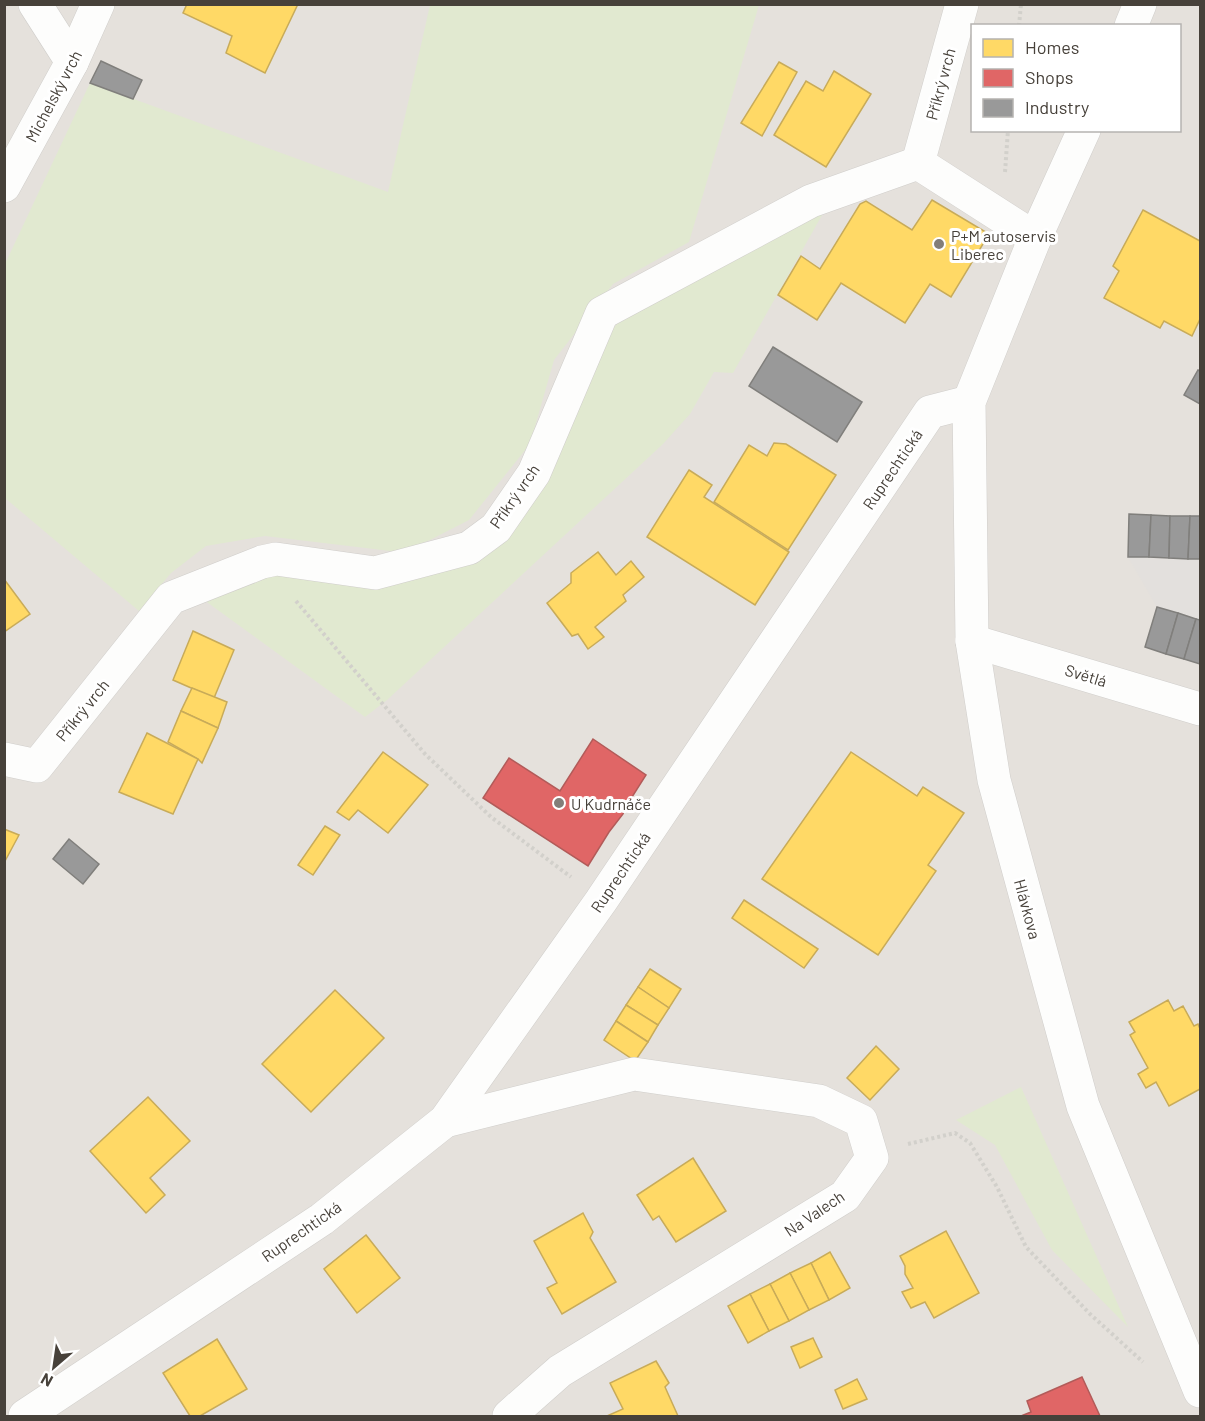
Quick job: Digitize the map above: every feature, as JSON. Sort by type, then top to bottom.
[{"type":"street","points":[[35,4],[72,62]]},
{"type":"street","name":"Michelský vrch","points":[[4,186],[72,62],[98,4]]},
{"type":"street","name":"Příkrý vrch","points":[[4,759],[37,766],[171,598],[262,562],[276,559],[375,573],[469,548],[496,528],[534,473],[602,313],[811,201],[918,163],[962,4]]},
{"type":"street","points":[[1132,24],[1140,4]]},
{"type":"street","points":[[969,402],[1035,238],[1083,132]]},
{"type":"street","points":[[918,163],[1035,238]]},
{"type":"street","name":"Hlávkova","points":[[969,402],[972,641],[994,780],[1083,1106],[1200,1391]]},
{"type":"street","name":"Ruprechtická","points":[[25,1416],[322,1219],[445,1121],[601,901],[930,412],[969,402]]},
{"type":"street","name":"Světlá","points":[[972,641],[1200,709]]},
{"type":"street","points":[[445,1121],[634,1074],[819,1101],[861,1121],[870,1152]]},
{"type":"street","name":"Na Valech","points":[[509,1416],[560,1371],[845,1196],[872,1158],[870,1152]]},
{"type":"path","points":[[1019,24],[1021,4]]},
{"type":"path","points":[[262,562],[425,754],[491,817],[601,901]]},
{"type":"path","points":[[870,1152],[955,1133],[970,1143],[997,1187],[1026,1247],[1090,1314],[1146,1365]]},
{"type":"shaded area","points":[[5,5],[1200,5],[1200,1416],[5,1416]]},
{"type":"shaded area","points":[[1129,514],[1200,516],[1200,664],[1145,647],[1157,607],[1128,557]]},
{"type":"green space","points":[[430,5],[759,5],[689,242],[613,284],[554,360],[530,444],[469,520],[430,540],[399,552],[265,536],[206,546],[171,573],[139,611],[5,498],[5,264],[90,83],[388,192]]},
{"type":"green space","points":[[826,208],[733,373],[714,372],[690,414],[663,444],[387,700],[365,717],[204,600],[247,580],[466,556],[597,346],[633,306]]},
{"type":"green space","points":[[1021,1087],[1128,1327],[1052,1250],[995,1145],[956,1120]]},
{"type":"building: Homes","points":[[187,4],[298,4],[265,73],[226,53],[232,36],[183,13]]},
{"type":"building: Homes","points":[[779,62],[797,72],[762,136],[741,123]]},
{"type":"building: Homes","points":[[834,71],[871,94],[826,167],[774,135],[806,81],[823,91]]},
{"type":"building: Homes","points":[[932,200],[989,234],[951,297],[930,284],[905,323],[841,283],[817,320],[778,295],[801,256],[820,269],[860,204],[866,201],[912,230]]},
{"type":"building: Homes","points":[[1143,210],[1200,241],[1200,319],[1192,336],[1164,321],[1160,328],[1104,298],[1119,271],[1113,266]]},
{"type":"building: Homes","points":[[774,443],[786,444],[836,475],[788,550],[714,502],[749,445],[767,456]]},
{"type":"building: Homes","points":[[689,470],[712,485],[704,497],[789,552],[755,605],[647,537]]},
{"type":"building: Homes","points":[[598,552],[616,575],[631,561],[644,577],[623,595],[626,601],[595,627],[604,637],[588,649],[578,634],[572,636],[547,603],[571,583],[571,573]]},
{"type":"building: Homes","points":[[4,579],[30,614],[4,632]]},
{"type":"building: Homes","points":[[193,631],[234,650],[214,698],[173,680]]},
{"type":"building: Homes","points":[[192,688],[227,702],[218,728],[181,711]]},
{"type":"building: Homes","points":[[181,711],[218,728],[202,763],[168,742]]},
{"type":"building: Homes","points":[[147,733],[198,759],[173,814],[119,792]]},
{"type":"building: Homes","points":[[383,752],[428,785],[388,833],[358,810],[349,820],[337,812]]},
{"type":"building: Homes","points":[[851,752],[917,796],[923,787],[964,813],[928,865],[936,871],[878,955],[762,879]]},
{"type":"building: Homes","points":[[325,826],[340,835],[313,875],[298,865]]},
{"type":"building: Homes","points":[[4,829],[19,835],[4,863]]},
{"type":"building: Homes","points":[[744,900],[818,949],[804,968],[732,918]]},
{"type":"building: Homes","points":[[650,969],[681,989],[669,1008],[638,987]]},
{"type":"building: Homes","points":[[638,987],[669,1008],[658,1025],[626,1005]]},
{"type":"building: Homes","points":[[335,990],[384,1038],[311,1112],[262,1064]]},
{"type":"building: Homes","points":[[1168,1000],[1174,1011],[1183,1006],[1194,1026],[1198,1024],[1200,1029],[1200,1089],[1169,1106],[1156,1082],[1146,1088],[1138,1074],[1148,1068],[1130,1035],[1135,1032],[1129,1022]]},
{"type":"building: Homes","points":[[626,1005],[658,1025],[648,1042],[616,1021]]},
{"type":"building: Homes","points":[[616,1021],[648,1042],[635,1061],[604,1040]]},
{"type":"building: Homes","points":[[876,1046],[899,1069],[870,1100],[847,1078]]},
{"type":"building: Homes","points":[[148,1097],[190,1141],[150,1178],[165,1195],[146,1213],[90,1151]]},
{"type":"building: Homes","points":[[693,1158],[726,1211],[676,1242],[659,1216],[653,1220],[637,1195]]},
{"type":"building: Homes","points":[[583,1213],[593,1232],[590,1238],[616,1282],[562,1314],[547,1288],[557,1283],[534,1241]]},
{"type":"building: Homes","points":[[946,1231],[979,1293],[934,1318],[925,1302],[911,1308],[902,1292],[913,1288],[905,1274],[905,1266],[900,1256]]},
{"type":"building: Homes","points":[[366,1235],[400,1278],[357,1313],[324,1269]]},
{"type":"building: Homes","points":[[830,1252],[850,1288],[829,1300],[811,1263]]},
{"type":"building: Homes","points":[[811,1263],[829,1300],[809,1310],[790,1273]]},
{"type":"building: Homes","points":[[790,1273],[809,1310],[789,1321],[770,1284]]},
{"type":"building: Homes","points":[[770,1284],[789,1321],[769,1331],[750,1294]]},
{"type":"building: Homes","points":[[750,1294],[769,1331],[748,1343],[728,1306]]},
{"type":"building: Homes","points":[[813,1338],[822,1357],[800,1368],[791,1347]]},
{"type":"building: Homes","points":[[217,1339],[247,1389],[200,1416],[190,1416],[163,1373]]},
{"type":"building: Homes","points":[[656,1361],[669,1383],[665,1387],[678,1416],[607,1416],[623,1409],[610,1383]]},
{"type":"building: Homes","points":[[857,1379],[867,1399],[843,1409],[835,1390]]},
{"type":"building: Shops","name":"U Kudrnáče","points":[[593,739],[646,775],[588,866],[483,798],[509,758],[560,791]]},
{"type":"building: Shops","points":[[1082,1377],[1100,1416],[1021,1416],[1031,1412],[1027,1401]]},
{"type":"building: Industry","points":[[101,61],[142,80],[133,99],[90,83]]},
{"type":"building: Industry","points":[[773,347],[862,402],[837,442],[749,386]]},
{"type":"building: Industry","points":[[1198,370],[1200,371],[1200,404],[1184,395]]},
{"type":"building: Industry","points":[[1129,514],[1151,515],[1149,557],[1128,557]]},
{"type":"building: Industry","points":[[1151,515],[1170,516],[1169,558],[1149,557]]},
{"type":"building: Industry","points":[[1170,516],[1190,516],[1188,559],[1169,558]]},
{"type":"building: Industry","points":[[1190,516],[1200,516],[1200,559],[1188,559]]},
{"type":"building: Industry","points":[[1157,607],[1178,613],[1166,654],[1145,647]]},
{"type":"building: Industry","points":[[1178,613],[1196,619],[1184,659],[1166,654]]},
{"type":"building: Industry","points":[[1196,619],[1200,620],[1200,664],[1184,659]]},
{"type":"building: Industry","points":[[69,839],[99,864],[83,884],[53,859]]},
{"type":"place","name":"P+M autoservis Liberec","points":[[939,244]]},
{"type":"place","name":"U Kudrnáče","points":[[559,803]]}]
